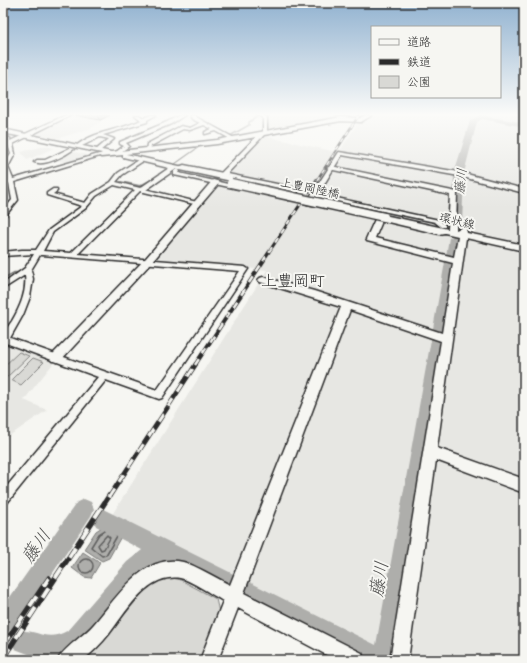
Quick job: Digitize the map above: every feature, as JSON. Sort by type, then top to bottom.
[{"type":"street","points":[[3,215],[15,200],[11,181],[5,172],[5,166],[13,154],[8,146]]},
{"type":"street","points":[[69,146],[175,169]]},
{"type":"street","points":[[99,152],[105,146]]},
{"type":"street","points":[[117,153],[127,146]]},
{"type":"street","points":[[148,150],[149,146]]},
{"type":"street","points":[[3,183],[99,152],[117,153],[180,146]]},
{"type":"street","points":[[56,358],[149,260],[219,178],[251,146]]},
{"type":"street","points":[[37,162],[46,162],[75,147]]},
{"type":"street","points":[[117,153],[139,161]]},
{"type":"street","points":[[384,215],[309,203],[341,153],[459,174],[524,191]]},
{"type":"street","points":[[3,287],[28,270],[37,252],[51,231],[86,205],[94,195],[113,183],[120,174],[139,161]]},
{"type":"street","points":[[74,254],[141,189],[175,169],[184,167],[219,178],[290,198],[296,190],[219,178],[176,174],[175,169]]},
{"type":"street","points":[[331,168],[454,194],[453,230],[459,261],[399,660]]},
{"type":"street","name":"上豊岡陸橋","points":[[175,169],[384,215]]},
{"type":"street","points":[[113,183],[198,203]]},
{"type":"street","points":[[55,190],[49,194],[86,205]]},
{"type":"street","points":[[314,195],[384,215]]},
{"type":"street","points":[[384,215],[370,239],[459,261]]},
{"type":"street","name":"環状線","points":[[384,215],[524,243]]},
{"type":"street","name":"環状線","points":[[453,230],[524,248]]},
{"type":"street","points":[[3,254],[22,251],[74,254],[245,270],[159,395],[5,339],[20,312],[28,292],[30,278],[28,270]]},
{"type":"street","points":[[263,280],[310,293],[447,339]]},
{"type":"street","points":[[209,660],[347,306]]},
{"type":"street","points":[[3,499],[104,375]]},
{"type":"street","points":[[431,452],[524,486]]},
{"type":"street","points":[[67,660],[93,639],[134,589],[146,578],[159,571],[170,568],[182,570],[355,660]]},
{"type":"shaded area","points":[[45,146],[54,148],[27,160],[21,152]]},
{"type":"shaded area","points":[[254,146],[309,146],[462,176],[524,192],[524,660],[388,660],[232,577],[110,518],[267,270],[152,260],[217,184],[291,200],[299,190],[226,174]]},
{"type":"shaded area","points":[[343,146],[524,146],[524,190],[462,174],[340,151]]},
{"type":"shaded area","points":[[70,151],[92,156],[67,164],[55,159]]},
{"type":"shaded area","points":[[4,342],[55,361],[24,400],[47,410],[3,440]]},
{"type":"green space","points":[[19,352],[29,356],[6,378],[3,377],[3,367]]},
{"type":"green space","points":[[33,358],[44,362],[21,385],[11,380]]},
{"type":"green space","points":[[169,577],[177,578],[216,599],[219,612],[200,660],[82,660],[100,644],[150,584]]},
{"type":"water","points":[[107,524],[123,533],[109,558],[102,561],[84,549],[96,531]]},
{"type":"water","points":[[83,552],[100,563],[91,578],[84,577],[72,568]]},
{"type":"waterway","points":[[175,164],[200,146]]},
{"type":"waterway","name":"藤川","points":[[457,223],[459,173],[467,146]]},
{"type":"waterway","points":[[151,180],[158,176]]},
{"type":"waterway","points":[[121,182],[140,186],[153,179]]},
{"type":"waterway","name":"藤川","points":[[452,256],[455,238]]},
{"type":"waterway","name":"藤川","points":[[160,549],[373,658],[386,653],[451,262]]},
{"type":"waterway","points":[[3,279],[14,273],[20,273]]},
{"type":"waterway","name":"藤川","points":[[3,622],[12,614],[84,509]]},
{"type":"waterway","name":"藤川","points":[[103,519],[160,549]]},
{"type":"waterway","name":"藤川","points":[[23,641],[50,649],[61,646],[75,639],[135,570],[160,549]]},
{"type":"railway","points":[[317,180],[339,146]]},
{"type":"railway","points":[[263,261],[317,179]]},
{"type":"railway","points":[[195,365],[264,260]]},
{"type":"railway","points":[[109,497],[196,364]]},
{"type":"railway","points":[[3,658],[109,496]]},
{"type":"railway","points":[[3,646],[49,578]]},
{"type":"district","name":"上豊岡町","points":[[293,280]]}]
